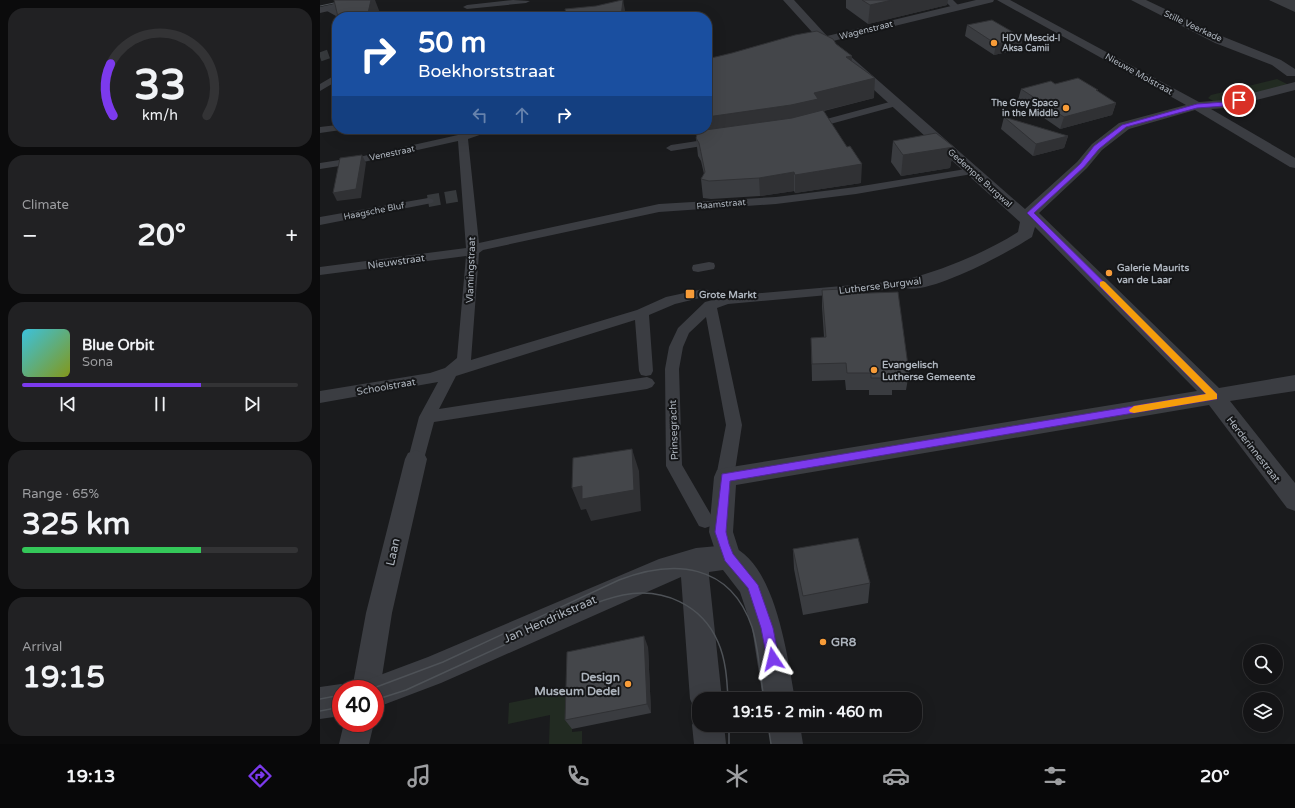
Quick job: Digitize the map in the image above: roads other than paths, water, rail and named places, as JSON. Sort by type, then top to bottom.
[{"type":"street","points":[[320,1],[329,8],[343,2],[357,0]]},
{"type":"street","name":"Gedempte Burgwal","points":[[788,0],[822,41],[897,103],[972,171],[1029,217],[1214,396]]},
{"type":"street","points":[[948,0],[958,8]]},
{"type":"street","name":"Wagenstraat","points":[[822,41],[989,0]]},
{"type":"street","name":"Nieuwe Molstraat","points":[[1002,0],[1197,106],[1295,164]]},
{"type":"street","name":"Stille Veerkade","points":[[1137,0],[1249,52],[1267,64],[1294,73]]},
{"type":"street","points":[[467,7],[526,1]]},
{"type":"street","points":[[1274,77],[1294,73]]},
{"type":"street","points":[[320,88],[332,80]]},
{"type":"street","points":[[1029,217],[1082,166],[1097,148],[1124,126],[1197,106],[1225,104],[1295,86]]},
{"type":"street","points":[[1197,106],[1209,94],[1216,92]]},
{"type":"street","points":[[800,129],[897,103]]},
{"type":"street","points":[[320,130],[332,129]]},
{"type":"street","name":"Venestraat","points":[[320,166],[358,160],[464,137]]},
{"type":"street","name":"Vlamingstraat","points":[[450,372],[464,360],[473,251],[466,194],[464,137]]},
{"type":"street","points":[[670,148],[724,140]]},
{"type":"street","name":"Raamstraat","points":[[473,251],[479,247],[659,208],[685,208],[798,197],[972,171]]},
{"type":"street","name":"Haagsche Bluf","points":[[320,221],[428,201]]},
{"type":"street","name":"Lutherse Burgwal","points":[[706,299],[728,300],[911,284],[959,270],[1008,246],[1026,234],[1029,217]]},
{"type":"street","name":"Nieuwstraat","points":[[320,271],[473,251]]},
{"type":"street","points":[[427,417],[450,372],[642,313],[671,300],[706,299],[734,424],[725,477],[721,532],[729,557],[752,585],[767,628],[778,692]]},
{"type":"street","name":"Prinsegracht","points":[[705,520],[674,466],[671,380],[676,347],[681,334],[706,299]]},
{"type":"street","points":[[427,417],[648,374],[642,313]]},
{"type":"street","name":"Schoolstraat","points":[[320,397],[430,379],[450,372]]},
{"type":"street","points":[[725,477],[1295,383]]},
{"type":"street","name":"Herderinnestraat","points":[[1214,396],[1295,501]]},
{"type":"street","name":"Laan","points":[[368,680],[379,613],[427,417]]},
{"type":"street","name":"Jan Hendrikstraat","points":[[384,689],[430,672],[669,568],[696,561],[729,557]]},
{"type":"street","points":[[696,561],[695,576],[705,692]]},
{"type":"street","points":[[320,703],[332,701]]},
{"type":"street","points":[[354,744],[357,732]]},
{"type":"street","points":[[709,732],[710,744]]},
{"type":"street","points":[[785,732],[787,744]]},
{"type":"tunnel","points":[[320,57],[332,53]]},
{"type":"tunnel","points":[[428,201],[462,195]]},
{"type":"tram line","points":[[320,6],[348,0]]},
{"type":"tram line","points":[[384,684],[443,662],[619,580],[640,573],[660,569],[679,569],[698,572],[715,578],[730,590],[742,606],[752,627],[758,654],[763,692]]},
{"type":"tram line","points":[[384,697],[406,690],[598,602],[623,595],[638,593],[652,594],[680,602],[702,618],[711,629],[721,649],[726,670],[728,692]]},
{"type":"tram line","points":[[320,699],[332,697]]},
{"type":"tram line","points":[[320,711],[332,709]]},
{"type":"tram line","points":[[729,732],[729,744]]},
{"type":"tram line","points":[[769,732],[771,744]]},
{"type":"place","name":"HDV Mescid-I Aksa Camii","points":[[994,43]]},
{"type":"place","name":"The Grey Space in the Middle","points":[[1066,108]]},
{"type":"place","name":"Galerie Maurits van de Laar","points":[[1109,273]]},
{"type":"place","name":"Grote Markt","points":[[690,294]]},
{"type":"place","name":"Evangelisch Lutherse Gemeente","points":[[874,370]]},
{"type":"place","name":"GR8","points":[[823,642]]},
{"type":"place","name":"Design Museum Dedel","points":[[628,684]]}]
